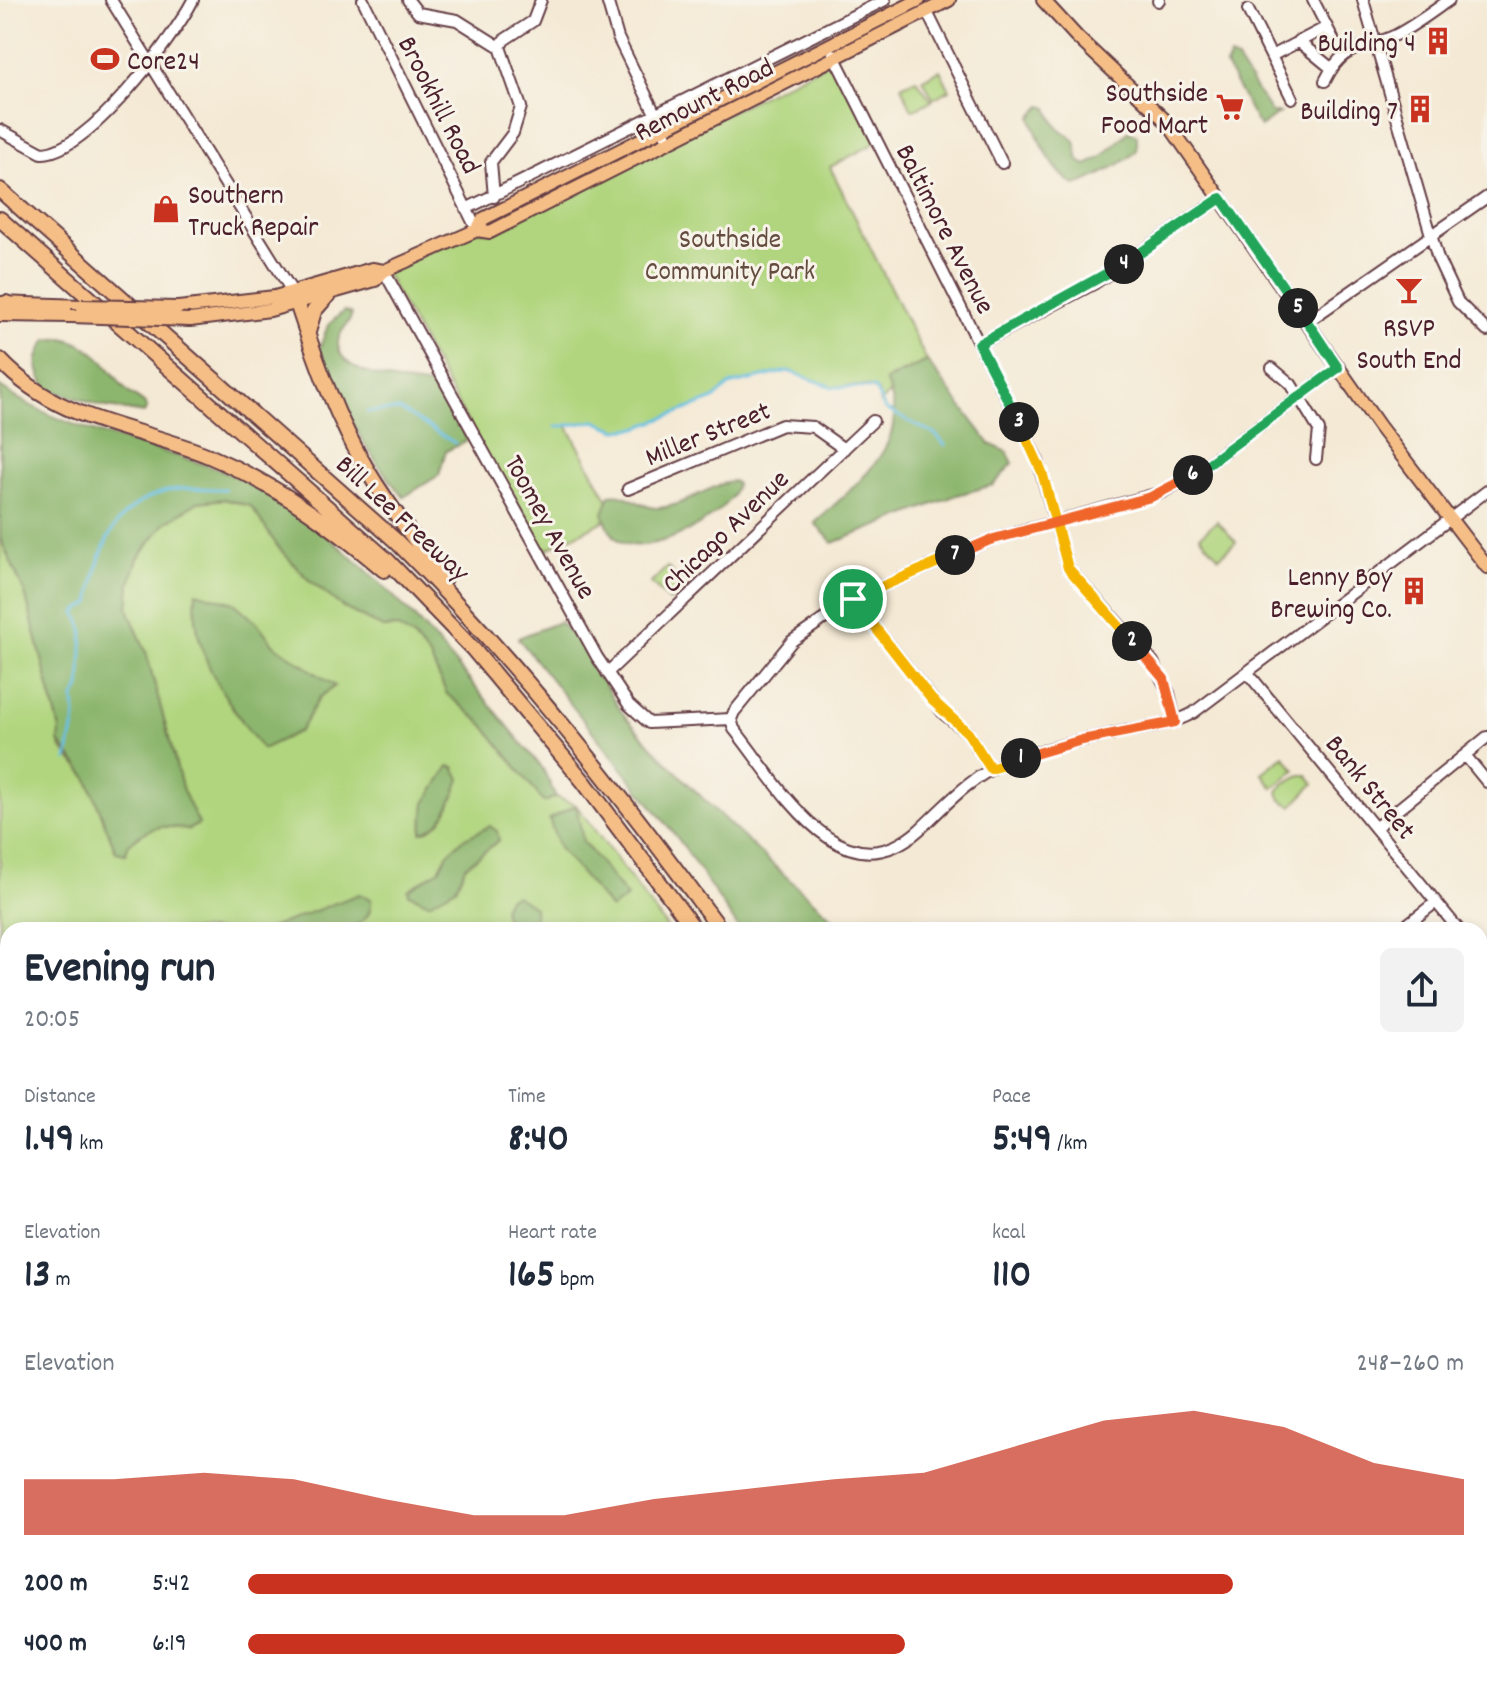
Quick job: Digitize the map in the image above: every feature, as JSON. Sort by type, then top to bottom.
[{"type":"highway","name":"Bill Lee Freeway","points":[[0,190],[396,541],[485,633],[585,748],[715,922]]},
{"type":"highway","name":"Bill Lee Freeway","points":[[0,219],[388,561],[473,649],[584,782],[689,922]]},
{"type":"highway","points":[[308,336],[313,313],[328,295]]},
{"type":"highway","points":[[295,298],[308,336],[369,474],[485,633]]},
{"type":"highway","points":[[0,360],[35,393],[60,406],[186,447],[274,488],[331,526],[473,649]]},
{"type":"main road","name":"Remount Road","points":[[477,230],[483,219],[919,0]]},
{"type":"main road","name":"Remount Road","points":[[1,309],[57,304],[178,308],[328,295],[375,280],[384,271],[477,230],[490,232],[949,0]]},
{"type":"main road","points":[[1043,0],[1077,37],[1165,120],[1338,368],[1487,567]]},
{"type":"main road","name":"Remount Road","points":[[1,309],[71,316],[190,320],[253,313],[372,269],[384,271]]},
{"type":"street","points":[[111,0],[295,298]]},
{"type":"street","points":[[0,130],[33,151],[60,151],[100,119],[149,62],[193,0]]},
{"type":"street","name":"Brookhill Road","points":[[363,0],[477,230]]},
{"type":"street","points":[[408,0],[410,8],[418,13],[457,20],[500,47],[521,107],[513,133],[491,162],[494,197]]},
{"type":"street","points":[[500,47],[504,40],[533,21],[541,0]]},
{"type":"street","points":[[607,0],[618,38],[669,142]]},
{"type":"street","points":[[466,209],[885,0]]},
{"type":"street","points":[[1313,0],[1333,39]]},
{"type":"street","points":[[1363,0],[1430,237],[1450,288],[1487,331]]},
{"type":"street","points":[[1325,81],[1331,68],[1353,47],[1406,29],[1449,0]]},
{"type":"street","points":[[1248,10],[1292,98]]},
{"type":"street","points":[[927,12],[1002,163]]},
{"type":"street","points":[[1271,56],[1327,27]]},
{"type":"street","points":[[1298,41],[1331,68]]},
{"type":"street","name":"Baltimore Avenue","points":[[829,45],[1038,461],[1065,562],[1074,579],[1153,662],[1169,693],[1175,722]]},
{"type":"street","points":[[1307,322],[1487,197]]},
{"type":"street","points":[[979,344],[1095,283],[1221,198]]},
{"type":"street","name":"Toomey Avenue","points":[[384,271],[607,673],[643,721],[731,719]]},
{"type":"street","points":[[1272,368],[1291,384],[1319,430],[1317,455],[1305,452]]},
{"type":"street","points":[[1338,368],[1184,482],[1151,497],[990,540],[853,599],[792,641],[734,712],[731,719],[734,729],[814,828],[836,844],[855,851],[876,852],[900,844],[991,769],[1082,740],[1175,722],[1193,713],[1487,491]]},
{"type":"street","name":"Chicago Avenue","points":[[607,673],[873,421]]},
{"type":"street","name":"Miller Street","points":[[628,489],[782,425],[813,427],[844,449]]},
{"type":"street","points":[[853,599],[938,707],[968,733],[991,769]]},
{"type":"street","name":"Bank Street","points":[[1247,672],[1452,922]]},
{"type":"street","points":[[1375,828],[1487,737]]},
{"type":"street","points":[[1465,755],[1487,782]]},
{"type":"street","points":[[1410,922],[1436,902]]},
{"type":"green space","points":[[1230,57],[1237,60],[1271,113],[1279,113],[1260,127],[1226,66]]},
{"type":"green space","name":"Southside Community Park","points":[[835,59],[877,142],[830,167],[927,361],[885,380],[891,392],[880,403],[878,392],[868,386],[833,387],[788,371],[729,385],[714,399],[637,428],[617,430],[595,421],[567,425],[616,515],[540,553],[384,271],[477,230],[491,232]]},
{"type":"green space","points":[[940,70],[950,90],[933,99],[923,79]]},
{"type":"green space","points":[[916,79],[932,101],[912,110],[901,86]]},
{"type":"green space","points":[[1042,106],[1048,108],[1058,128],[1075,141],[1079,161],[1086,165],[1101,158],[1128,132],[1137,135],[1137,150],[1108,170],[1074,185],[1053,164],[1038,136],[1031,117]]},
{"type":"green space","points":[[344,311],[352,314],[340,334],[341,354],[363,371],[438,386],[468,440],[446,451],[439,475],[404,497],[377,463],[355,427],[319,350],[328,325]]},
{"type":"green space","points":[[63,338],[85,346],[100,358],[127,391],[145,404],[144,413],[101,406],[47,389],[38,370],[38,359],[47,340]]},
{"type":"green space","points":[[927,361],[990,444],[1007,452],[1013,463],[993,485],[957,495],[833,543],[815,523],[863,477],[888,443],[893,424],[893,403],[885,381]]},
{"type":"green space","points":[[0,387],[64,421],[233,475],[282,502],[343,549],[434,638],[543,769],[556,797],[544,802],[483,724],[447,694],[430,657],[413,637],[396,627],[383,628],[344,608],[309,580],[278,547],[251,506],[224,499],[198,502],[165,523],[138,558],[130,583],[128,609],[146,652],[183,791],[199,824],[187,830],[155,828],[128,845],[126,854],[116,852],[87,777],[59,742],[60,730],[25,593],[0,538]]},
{"type":"green space","points":[[732,481],[736,483],[733,495],[709,519],[672,538],[654,543],[637,545],[620,541],[610,531],[603,513],[610,495],[622,495],[652,508],[669,507]]},
{"type":"green space","points":[[224,499],[251,506],[278,547],[309,580],[344,608],[383,628],[396,627],[413,637],[430,657],[447,694],[483,724],[544,802],[556,797],[576,805],[663,922],[0,922],[0,538],[25,593],[60,730],[60,747],[87,777],[116,852],[126,854],[128,845],[149,830],[170,827],[187,830],[198,824],[183,791],[146,652],[128,610],[130,583],[138,558],[165,523],[198,502]]},
{"type":"green space","points":[[1217,521],[1236,542],[1219,557],[1200,536]]},
{"type":"green space","points":[[667,567],[685,585],[669,601],[651,583]]},
{"type":"green space","points":[[196,592],[234,603],[259,625],[274,645],[335,686],[319,698],[300,731],[262,749],[224,694],[205,657],[199,637]]},
{"type":"green space","points":[[559,622],[590,658],[619,709],[654,749],[734,829],[837,922],[735,922],[679,840],[518,638]]},
{"type":"green space","points":[[1284,756],[1295,770],[1273,788],[1262,773]]},
{"type":"green space","points":[[449,766],[454,767],[460,779],[451,803],[437,825],[422,832],[425,803]]},
{"type":"green space","points":[[1300,775],[1307,775],[1314,784],[1292,806],[1281,800],[1278,792],[1283,784]]},
{"type":"green space","points":[[576,805],[583,841],[627,897],[611,909],[559,848],[549,819]]},
{"type":"green space","points":[[490,826],[497,831],[499,840],[465,867],[456,888],[429,903],[409,894],[408,890],[439,870],[448,853],[463,839]]},
{"type":"green space","points":[[359,894],[371,899],[369,913],[361,922],[286,922]]},
{"type":"green space","points":[[516,895],[534,907],[535,922],[510,922],[505,917],[503,908],[508,898]]},
{"type":"waterway","points":[[556,427],[595,421],[617,430],[637,428],[714,399],[729,385],[788,371],[833,387],[874,388],[885,409],[936,435],[945,445]]},
{"type":"waterway","points":[[367,412],[400,410],[455,443]]},
{"type":"waterway","points":[[67,760],[75,718],[74,698],[80,688],[83,629],[76,612],[90,603],[97,567],[109,536],[130,510],[163,492],[186,488],[225,489]]},
{"type":"place","name":"Building 4","points":[[1438,41]]},
{"type":"place","name":"Core24","points":[[105,59]]},
{"type":"place","name":"Southside Food Mart","points":[[1230,107]]},
{"type":"place","name":"Building 7","points":[[1420,109]]},
{"type":"place","name":"Southern Truck Repair","points":[[166,209]]},
{"type":"place","name":"RSVP South End","points":[[1409,290]]},
{"type":"place","name":"Lenny Boy Brewing Co.","points":[[1414,591]]},
{"type":"route","points":[[853,599],[944,714],[968,733],[991,769],[1008,761],[1082,740],[1175,722],[1164,679],[1153,662],[1074,579],[1068,568],[1065,562],[1055,521],[1048,493],[1038,461],[979,344],[1095,283],[1221,198],[1338,368],[1186,480],[1163,492],[1151,497],[1055,521],[990,540],[853,599]]}]
